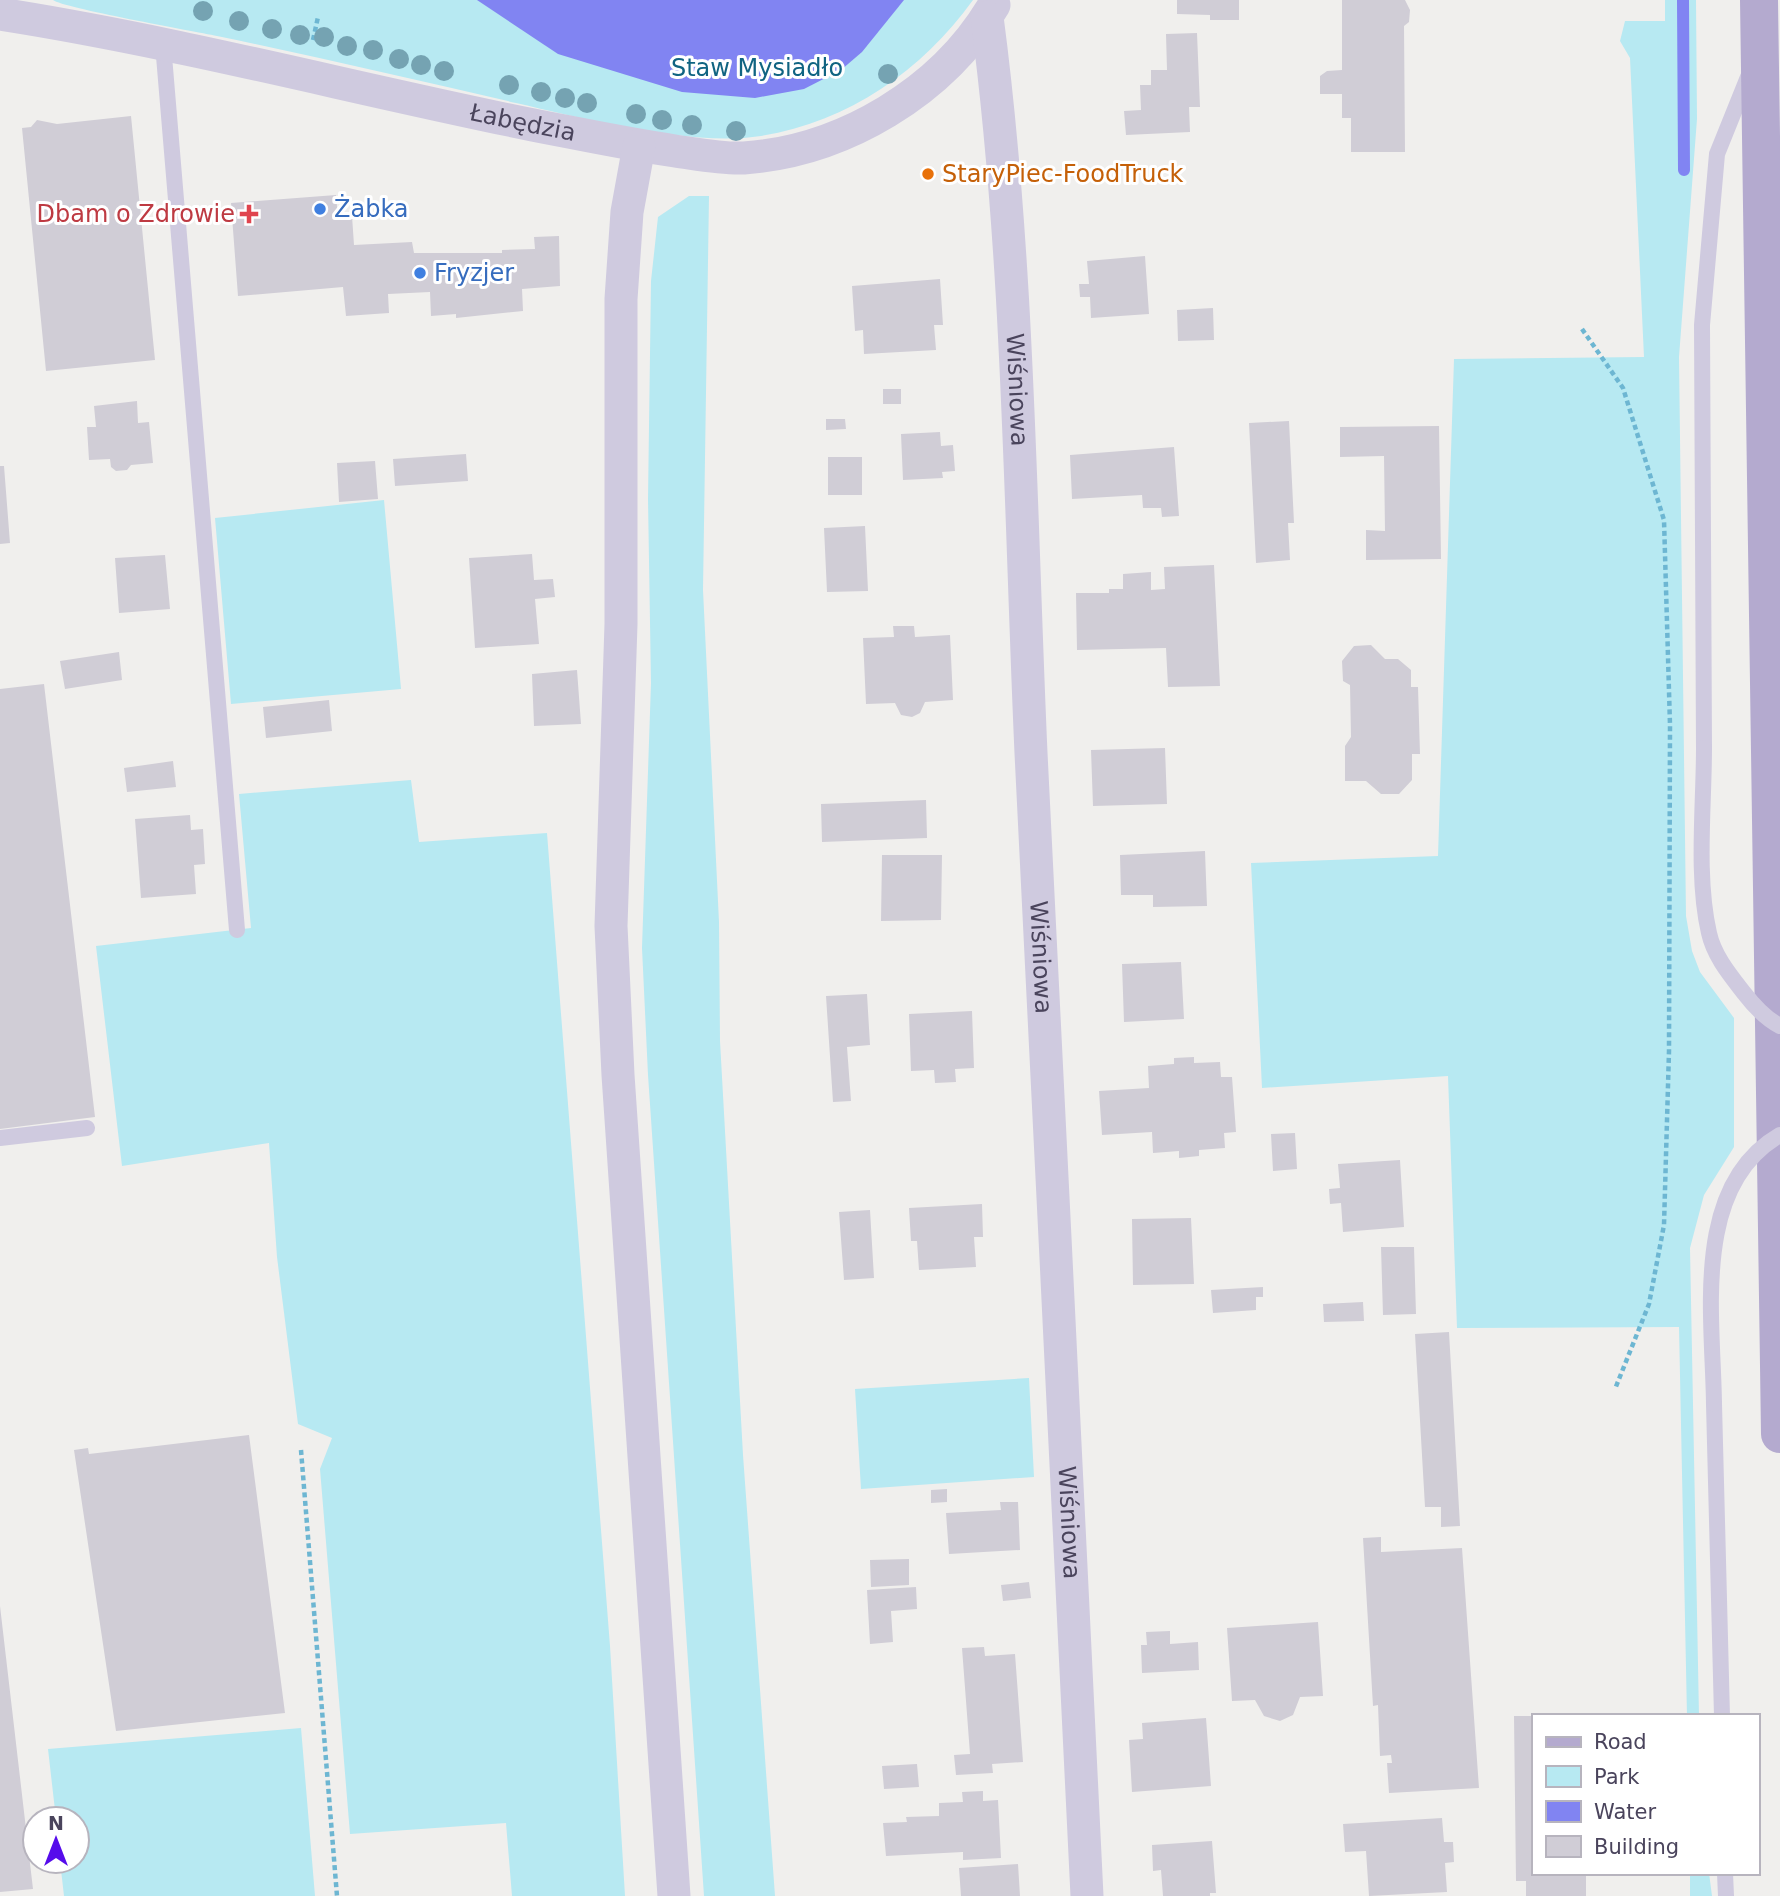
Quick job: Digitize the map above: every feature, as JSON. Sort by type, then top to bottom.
[{"type":"main road","points":[[1759,0],[1780,1434]]},
{"type":"street","name":"Łabędzia","points":[[0,14],[163,44],[639,146],[741,158],[779,153],[832,139],[871,121],[927,83],[992,8]]},
{"type":"street","name":"Wiśniowa","points":[[992,8],[1014,338],[1058,1337],[1087,1896]]},
{"type":"street","points":[[639,146],[627,212],[621,299],[620,652],[611,926],[619,1089],[674,1896]]},
{"type":"lane","points":[[163,44],[237,930]]},
{"type":"lane","points":[[1760,48],[1717,154],[1703,312],[1704,887],[1709,933],[1719,960],[1754,1005],[1780,1026]]},
{"type":"lane","points":[[0,1138],[87,1128]]},
{"type":"lane","points":[[1722,1714],[1713,1254],[1718,1217],[1747,1162],[1780,1135]]},
{"type":"lane","points":[[1725,1875],[1726,1896]]},
{"type":"path","points":[[1582,329],[1623,388],[1664,520],[1670,725],[1669,1051],[1664,1225],[1649,1304],[1615,1389]]},
{"type":"path","points":[[301,1450],[337,1896]]},
{"type":"green space","name":"Staw Mysiadło","points":[[53,0],[973,0],[931,49],[906,71],[853,106],[824,119],[761,136],[703,138],[638,130],[292,52],[103,14]]},
{"type":"green space","points":[[1665,0],[1696,0],[1697,119],[1679,357],[1686,916],[1692,951],[1700,972],[1734,1018],[1734,1147],[1704,1195],[1690,1248],[1699,1714],[1687,1714],[1679,1327],[1457,1328],[1448,1076],[1262,1088],[1251,863],[1438,856],[1454,359],[1644,357],[1630,58],[1620,41],[1625,21],[1665,21]]},
{"type":"green space","points":[[689,196],[709,196],[703,590],[719,922],[720,1041],[743,1455],[775,1896],[704,1896],[648,1075],[642,948],[651,683],[648,499],[651,281],[658,217]]},
{"type":"green space","points":[[384,500],[401,689],[231,704],[215,518]]},
{"type":"green space","points":[[411,780],[419,842],[547,833],[610,1646],[625,1896],[512,1896],[506,1823],[350,1834],[320,1469],[332,1438],[298,1424],[277,1257],[269,1143],[122,1166],[96,946],[251,928],[239,794]]},
{"type":"green space","points":[[1029,1378],[1034,1477],[861,1489],[855,1389]]},
{"type":"green space","points":[[301,1728],[315,1896],[64,1896],[62,1875],[91,1875],[91,1805],[54,1805],[48,1749]]},
{"type":"green space","points":[[1690,1875],[1709,1875],[1712,1896],[1690,1896]]},
{"type":"water","points":[[477,0],[904,0],[862,52],[841,70],[804,89],[755,98],[682,92],[558,54]]},
{"type":"building","points":[[1177,0],[1239,0],[1239,20],[1210,20],[1210,15],[1177,14]]},
{"type":"building","points":[[1342,0],[1405,0],[1410,10],[1409,22],[1404,26],[1405,152],[1351,152],[1351,118],[1342,118],[1342,94],[1320,94],[1320,76],[1327,71],[1342,70]]},
{"type":"building","points":[[1197,33],[1200,107],[1189,107],[1190,132],[1126,135],[1124,111],[1141,110],[1140,85],[1151,85],[1151,70],[1167,70],[1166,34]]},
{"type":"building","points":[[131,116],[155,360],[46,371],[22,128],[31,127],[37,120],[57,124]]},
{"type":"building","points":[[336,195],[338,218],[352,216],[354,245],[412,242],[414,253],[502,253],[502,250],[535,249],[534,237],[559,236],[560,286],[522,289],[523,311],[456,318],[456,314],[431,316],[430,292],[388,294],[389,313],[346,316],[343,287],[238,296],[231,203]]},
{"type":"building","points":[[1145,256],[1149,314],[1091,318],[1090,297],[1080,297],[1079,284],[1089,284],[1087,261]]},
{"type":"building","points":[[940,279],[943,325],[934,325],[936,350],[864,354],[863,330],[855,331],[852,286]]},
{"type":"building","points":[[1213,308],[1214,340],[1178,341],[1177,310]]},
{"type":"building","points":[[883,389],[901,389],[901,404],[883,404]]},
{"type":"building","points":[[137,401],[138,423],[149,422],[153,463],[131,465],[127,470],[116,471],[111,467],[110,459],[89,460],[87,427],[96,427],[94,406]]},
{"type":"building","points":[[826,419],[845,419],[846,429],[826,430]]},
{"type":"building","points":[[1289,421],[1294,523],[1288,523],[1290,560],[1256,563],[1249,423]]},
{"type":"building","points":[[1439,426],[1441,559],[1366,560],[1366,530],[1385,531],[1384,456],[1340,457],[1340,427]]},
{"type":"building","points":[[940,432],[941,446],[953,445],[955,471],[942,472],[943,478],[903,480],[901,434]]},
{"type":"building","points":[[1174,447],[1179,516],[1162,517],[1161,508],[1143,508],[1142,495],[1072,499],[1070,455]]},
{"type":"building","points":[[466,454],[468,481],[395,486],[393,459]]},
{"type":"building","points":[[828,457],[862,457],[862,495],[828,495]]},
{"type":"building","points":[[375,461],[378,499],[339,502],[337,463]]},
{"type":"building","points":[[0,466],[4,466],[10,543],[0,544]]},
{"type":"building","points":[[865,526],[868,591],[827,592],[824,528]]},
{"type":"building","points":[[532,554],[534,580],[553,579],[555,597],[535,599],[539,644],[475,648],[469,558]]},
{"type":"building","points":[[165,555],[170,609],[119,613],[115,558]]},
{"type":"building","points":[[1214,565],[1220,686],[1168,687],[1166,648],[1077,650],[1076,593],[1109,593],[1109,589],[1123,589],[1123,574],[1151,572],[1151,590],[1165,589],[1164,567]]},
{"type":"building","points":[[893,626],[914,626],[915,637],[950,635],[953,700],[925,702],[920,713],[912,717],[901,715],[895,703],[866,704],[863,638],[894,637]]},
{"type":"building","points":[[1371,645],[1385,659],[1398,659],[1411,670],[1411,687],[1418,687],[1420,754],[1412,754],[1412,780],[1399,794],[1381,794],[1366,781],[1345,781],[1345,746],[1351,737],[1350,685],[1343,681],[1342,661],[1354,646]]},
{"type":"building","points":[[119,652],[122,680],[65,689],[60,661]]},
{"type":"building","points":[[577,670],[581,724],[534,726],[532,674]]},
{"type":"building","points":[[44,684],[95,1117],[0,1129],[0,689]]},
{"type":"building","points":[[329,700],[332,731],[266,738],[263,707]]},
{"type":"building","points":[[1165,748],[1167,804],[1093,806],[1091,750]]},
{"type":"building","points":[[173,761],[176,787],[127,792],[124,768]]},
{"type":"building","points":[[926,800],[927,838],[822,842],[821,804]]},
{"type":"building","points":[[190,815],[191,830],[203,829],[205,864],[194,865],[196,894],[141,898],[135,819]]},
{"type":"building","points":[[1205,851],[1207,906],[1153,907],[1153,895],[1121,895],[1120,855]]},
{"type":"building","points":[[882,855],[942,855],[941,920],[881,921]]},
{"type":"building","points":[[1181,962],[1184,1019],[1124,1022],[1122,964]]},
{"type":"building","points":[[867,994],[870,1045],[847,1047],[851,1101],[833,1102],[826,996]]},
{"type":"building","points":[[972,1011],[974,1068],[955,1069],[956,1082],[935,1083],[934,1070],[911,1071],[909,1014]]},
{"type":"building","points":[[1194,1057],[1194,1063],[1220,1062],[1221,1077],[1232,1077],[1236,1132],[1224,1133],[1225,1148],[1199,1150],[1199,1156],[1179,1158],[1179,1151],[1153,1153],[1152,1132],[1102,1135],[1099,1091],[1149,1088],[1148,1066],[1174,1064],[1174,1058]]},
{"type":"building","points":[[1295,1133],[1297,1169],[1273,1171],[1271,1134]]},
{"type":"building","points":[[1400,1160],[1404,1227],[1343,1232],[1341,1203],[1330,1204],[1329,1189],[1340,1188],[1338,1164]]},
{"type":"building","points":[[982,1204],[983,1237],[974,1237],[976,1267],[919,1270],[917,1241],[911,1241],[909,1208]]},
{"type":"building","points":[[870,1210],[874,1278],[844,1280],[839,1212]]},
{"type":"building","points":[[1191,1218],[1194,1284],[1133,1285],[1132,1219]]},
{"type":"building","points":[[1381,1247],[1414,1247],[1416,1314],[1383,1315]]},
{"type":"building","points":[[1263,1287],[1263,1297],[1256,1297],[1256,1310],[1213,1313],[1211,1290]]},
{"type":"building","points":[[1363,1302],[1364,1321],[1324,1322],[1323,1304]]},
{"type":"building","points":[[1449,1332],[1460,1526],[1441,1527],[1441,1507],[1425,1507],[1415,1334]]},
{"type":"building","points":[[249,1435],[285,1713],[116,1731],[74,1450],[88,1448],[89,1454]]},
{"type":"building","points":[[947,1489],[947,1502],[931,1503],[931,1490]]},
{"type":"building","points":[[1000,1502],[1018,1502],[1020,1550],[949,1554],[946,1513],[1001,1510]]},
{"type":"building","points":[[1381,1537],[1381,1552],[1462,1548],[1479,1788],[1389,1793],[1387,1763],[1392,1763],[1391,1755],[1380,1756],[1378,1705],[1373,1706],[1363,1538]]},
{"type":"building","points":[[909,1559],[909,1585],[871,1587],[870,1560]]},
{"type":"building","points":[[1029,1582],[1031,1598],[1003,1601],[1001,1585]]},
{"type":"building","points":[[916,1587],[917,1609],[891,1611],[893,1642],[870,1644],[867,1590]]},
{"type":"building","points":[[0,1606],[23,1805],[21,1805],[21,1875],[31,1875],[33,1889],[0,1892]]},
{"type":"building","points":[[1318,1622],[1323,1696],[1300,1697],[1293,1715],[1280,1721],[1264,1716],[1255,1700],[1232,1701],[1227,1628]]},
{"type":"building","points":[[1170,1631],[1170,1644],[1198,1642],[1199,1670],[1142,1673],[1141,1645],[1147,1645],[1146,1632]]},
{"type":"building","points":[[984,1647],[985,1656],[1015,1654],[1023,1762],[992,1764],[993,1773],[956,1775],[954,1755],[970,1754],[962,1648]]},
{"type":"building","points":[[1514,1716],[1532,1716],[1532,1875],[1586,1875],[1586,1896],[1526,1896],[1526,1881],[1516,1881]]},
{"type":"building","points":[[1206,1718],[1211,1786],[1132,1792],[1129,1740],[1143,1739],[1142,1723]]},
{"type":"building","points":[[917,1764],[919,1787],[884,1789],[882,1766]]},
{"type":"building","points":[[983,1791],[983,1801],[998,1800],[1001,1858],[963,1860],[963,1852],[886,1856],[883,1823],[907,1822],[906,1817],[939,1816],[939,1803],[963,1802],[962,1792]]},
{"type":"building","points":[[1442,1818],[1444,1842],[1453,1842],[1454,1862],[1445,1863],[1447,1892],[1369,1896],[1366,1851],[1345,1852],[1343,1824]]},
{"type":"building","points":[[1212,1841],[1216,1893],[1210,1893],[1210,1896],[1163,1896],[1161,1870],[1153,1871],[1152,1845]]},
{"type":"building","points":[[1018,1864],[1020,1896],[961,1896],[959,1868]]},
{"type":"waterway","points":[[1683,0],[1684,170]]},
{"type":"place","name":"StaryPiec-FoodTruck","points":[[928,174]]},
{"type":"place","name":"Żabka","points":[[320,209]]},
{"type":"place","name":"Dbam o Zdrowie","points":[[249,214]]},
{"type":"place","name":"Fryzjer","points":[[420,273]]}]
